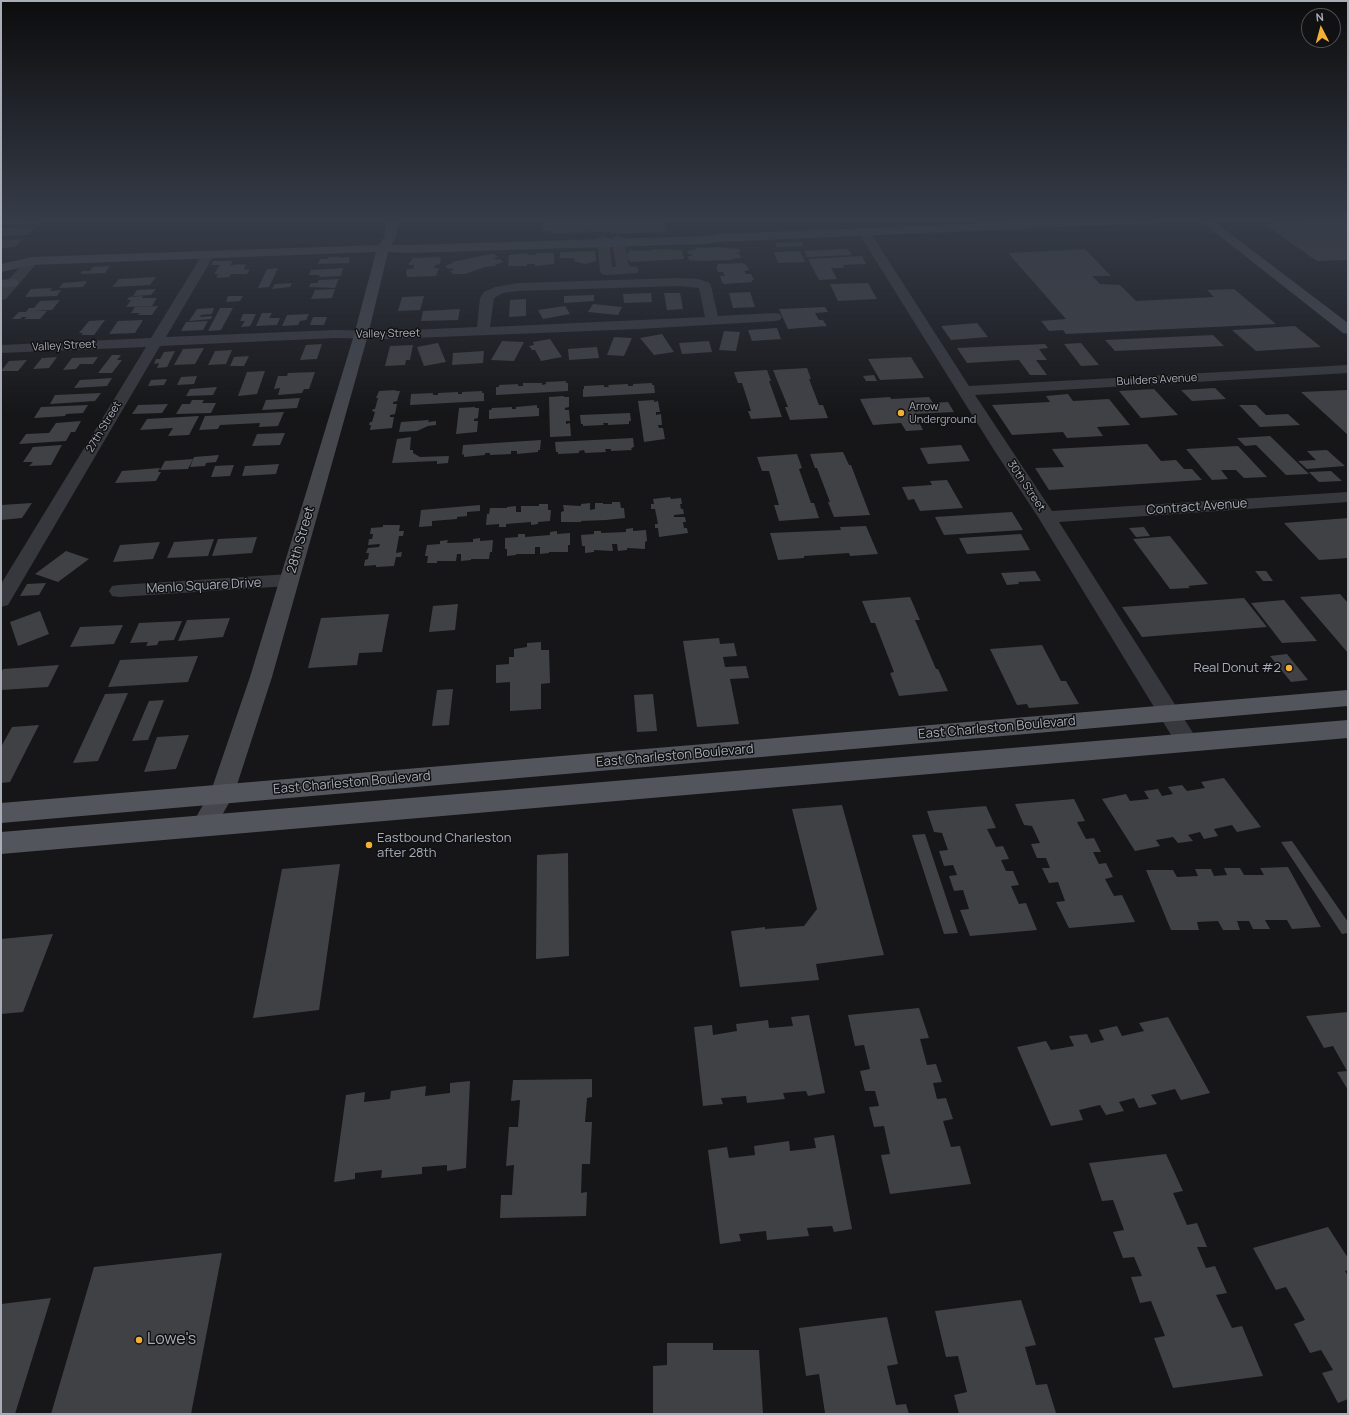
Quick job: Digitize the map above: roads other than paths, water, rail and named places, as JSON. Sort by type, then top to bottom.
[{"type":"main road","name":"East Charleston Boulevard","points":[[1,812],[893,738],[1348,698]]},
{"type":"main road","points":[[1,843],[1348,729]]},
{"type":"main road","points":[[615,791],[676,755],[749,780]]},
{"type":"street","points":[[1,296],[6,285]]},
{"type":"street","name":"27th Street","points":[[1,600],[190,285]]},
{"type":"street","name":"28th Street","points":[[203,826],[222,794],[254,699],[361,335],[374,285]]},
{"type":"street","points":[[483,330],[487,298],[493,292],[518,287],[587,285]]},
{"type":"street","points":[[702,285],[705,286],[712,320]]},
{"type":"street","name":"30th Street","points":[[898,285],[1002,450],[1047,517],[1187,742]]},
{"type":"street","points":[[1289,285],[1348,330]]},
{"type":"street","name":"Valley Street","points":[[1,349],[335,334],[361,335],[639,325],[775,317]]},
{"type":"street","name":"Builders Avenue","points":[[966,391],[1348,369]]},
{"type":"street","name":"Contract Avenue","points":[[1047,517],[1348,496]]},
{"type":"street","name":"Menlo Square Drive","points":[[119,591],[232,585],[289,580]]},
{"type":"place","name":"Arrow Underground","points":[[901,413]]},
{"type":"place","name":"Real Donut #2","points":[[1289,668]]},
{"type":"place","name":"Eastbound Charleston after 28th","points":[[369,845]]},
{"type":"place","name":"Lowe's","points":[[139,1340]]}]
